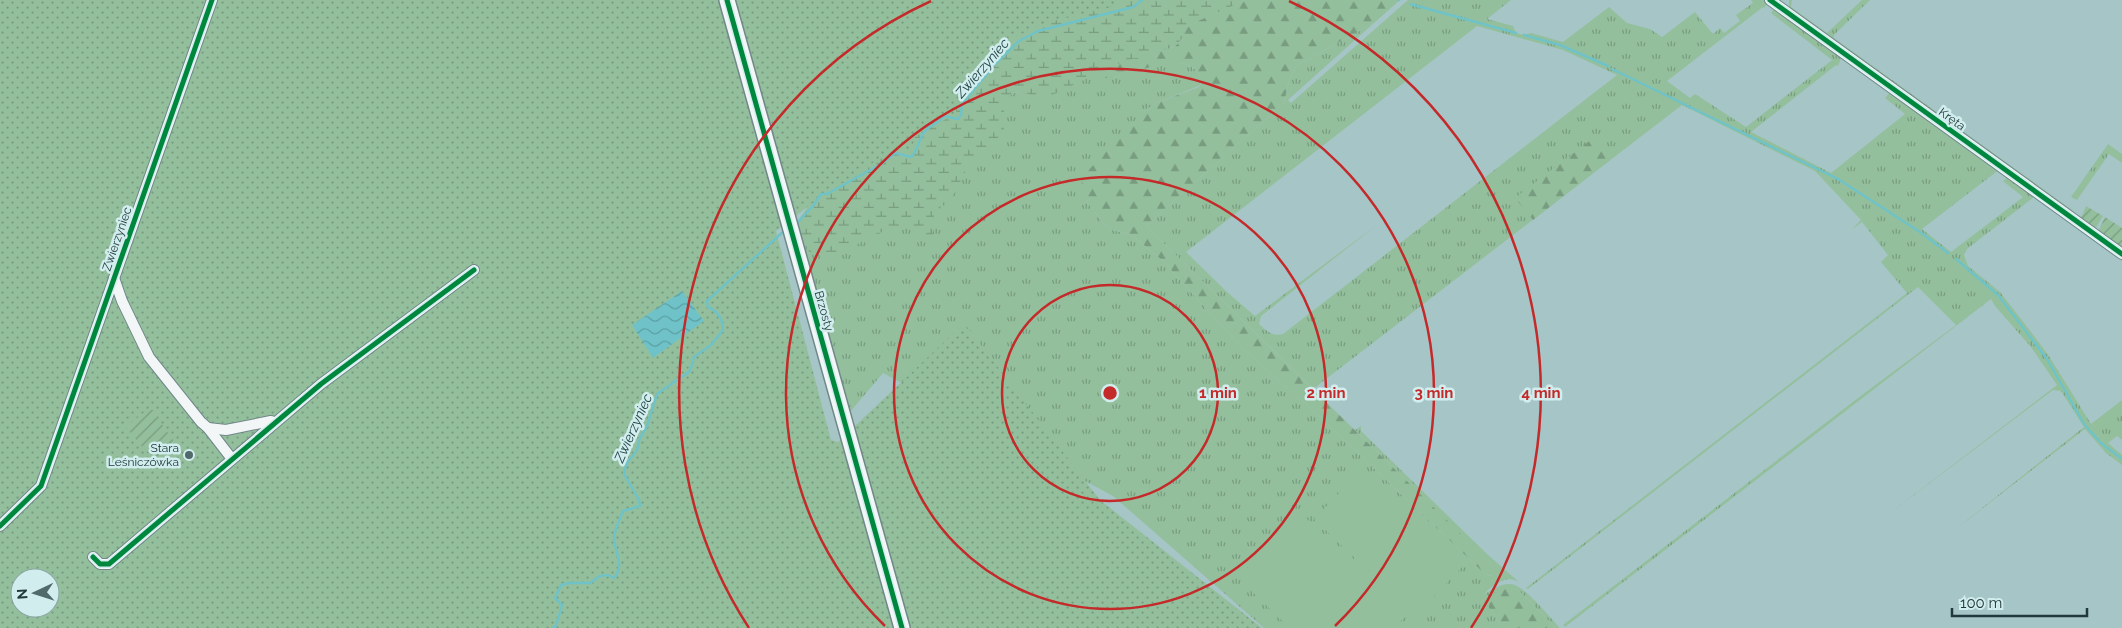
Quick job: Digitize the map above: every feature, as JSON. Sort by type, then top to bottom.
[{"type":"street","name":"Zwierzyniec","points":[[0,526],[41,486],[212,0]]},
{"type":"street","name":"Brzosty","points":[[727,0],[902,628]]},
{"type":"street","name":"Kręta","points":[[1770,0],[1783,4],[2122,254]]},
{"type":"street","points":[[92,558],[100,564],[110,564],[274,422],[354,358],[474,270]]},
{"type":"street","points":[[114,278],[122,301],[149,357],[232,459]]},
{"type":"street","points":[[208,428],[226,430],[274,422]]},
{"type":"green space","points":[[0,0],[1123,0],[1108,8],[1045,23],[1015,37],[957,103],[956,113],[915,137],[911,153],[902,148],[895,148],[810,205],[776,231],[831,440],[838,442],[964,323],[1100,500],[1262,628],[0,628]]},
{"type":"green space","points":[[1016,0],[1246,0],[1193,23],[1186,28],[1181,40],[1174,47],[1122,62],[1048,97],[1037,97],[1019,91],[1007,97],[1004,109],[1004,131],[973,160],[950,200],[938,209],[934,217],[933,235],[930,238],[918,226],[887,230],[869,237],[837,257],[824,258],[812,254],[801,245],[795,225],[812,201]]},
{"type":"green space","points":[[1246,0],[1193,23],[1186,28],[1181,40],[1113,78],[1149,66],[1176,63],[1188,65],[1197,71],[1202,82],[1199,86],[1159,102],[1145,110],[1083,196],[1104,225],[1112,230],[1132,235],[1163,261],[1240,346],[1320,417],[1484,573],[1490,576],[1500,573],[1355,430],[1361,426],[1361,431],[1487,554],[1519,582],[1509,579],[1505,580],[1496,584],[1484,594],[1503,585],[1516,585],[1529,595],[1560,628],[1556,628],[1516,588],[1489,604],[1489,608],[1503,628],[1264,628],[1113,496],[883,373],[850,412],[801,245],[858,156]]},
{"type":"green space","points":[[1246,0],[1400,0],[1374,23],[1296,66],[1289,80],[1284,103],[1146,226],[1501,573],[1499,574],[1492,576],[1484,573],[1320,417],[1240,346],[1163,261],[1132,235],[1112,230],[1104,225],[1083,196],[1081,187],[1083,176],[1145,110],[1159,102],[1199,87],[1202,82],[1196,70],[1186,64],[1158,65],[1114,77],[1103,78],[1098,73],[1122,62],[1174,47],[1181,40],[1186,28],[1193,23]]},
{"type":"green space","points":[[1408,0],[1511,0],[1487,19],[1513,26],[1516,33],[1524,35],[1531,33],[1563,42],[1609,7],[1627,23],[1650,29],[1662,37],[1695,12],[1713,34],[1720,28],[1724,33],[1740,21],[1736,15],[1753,3],[1751,0],[1764,0],[1768,3],[1764,8],[1667,81],[1690,98],[1695,94],[1746,127],[1832,60],[1771,13],[1775,7],[1842,56],[1838,66],[1836,65],[1751,132],[1831,173],[1905,114],[1885,98],[1891,91],[2000,169],[1922,229],[1951,252],[2023,197],[2003,181],[2009,176],[2122,259],[2122,261],[2034,197],[1967,249],[1964,255],[1968,266],[2000,292],[2031,332],[2049,356],[2091,424],[2122,400],[2122,440],[2117,436],[2108,443],[2122,455],[2122,465],[2106,453],[2085,429],[1952,532],[2084,427],[2061,391],[2053,390],[1881,520],[2057,385],[2031,347],[1991,299],[1565,627],[1563,625],[1956,325],[1918,287],[1528,589],[1526,588],[1907,293],[1881,262],[1888,255],[1862,222],[1851,230],[1861,220],[1815,171],[1682,105],[1313,389],[1146,226],[1284,103],[1289,80],[1296,66],[1374,23],[1288,100],[1291,103]],"holes":[[[1477,26],[1563,50],[1617,75],[1283,334],[1273,334],[1265,329],[1259,324],[1261,316],[1378,224],[1255,316],[1186,252]]]},
{"type":"green space","points":[[1789,0],[1792,0],[1791,7],[1827,33],[1862,0],[1870,0],[1834,35],[1834,38],[2072,210],[2069,212],[1789,8]]},
{"type":"green space","points":[[1592,139],[1610,160],[1533,220],[1515,198]]},
{"type":"green space","points":[[2108,144],[2122,154],[2122,163],[2109,154],[2077,200],[2071,197]]},
{"type":"green space","points":[[2086,206],[2103,216],[2095,229],[2081,218]]},
{"type":"green space","points":[[2105,217],[2122,228],[2122,248],[2098,232]]},
{"type":"green space","points":[[147,410],[154,410],[158,415],[158,419],[178,447],[157,465],[126,427]]},
{"type":"green space","points":[[1363,468],[1464,565],[1415,616],[1314,519]]},
{"type":"green space","points":[[1301,513],[1407,615],[1394,628],[1290,628],[1238,578]]},
{"type":"green space","points":[[1508,586],[1516,588],[1556,628],[1503,628],[1489,608],[1489,603],[1494,593]]},
{"type":"water","points":[[682,291],[704,321],[653,358],[632,325]]},
{"type":"waterway","name":"Zwierzyniec","points":[[795,225],[813,206],[821,194],[827,194],[881,164],[895,153],[911,157],[916,151],[923,133],[928,128],[944,116],[958,119],[961,115],[962,104],[995,64],[1019,41],[1038,31],[1133,7],[1142,0]]},
{"type":"waterway","points":[[1410,4],[1516,33]]},
{"type":"waterway","points":[[1524,35],[1560,45],[1608,66]]},
{"type":"waterway","points":[[1612,69],[1838,179],[1920,232],[1948,253]]},
{"type":"waterway","name":"Zwierzyniec","points":[[552,628],[556,626],[562,605],[555,598],[561,585],[590,583],[600,576],[608,575],[614,578],[617,573],[619,564],[614,538],[616,528],[623,511],[640,506],[639,500],[624,474],[626,464],[637,450],[657,394],[690,371],[694,357],[711,345],[723,330],[719,316],[708,307],[707,301],[785,230]]},
{"type":"waterway","points":[[1956,259],[1998,295],[2047,359],[2084,424],[2101,443],[2122,459]]},
{"type":"cycle path","points":[[0,526],[41,486],[212,0]]},
{"type":"cycle path","points":[[727,0],[902,628]]},
{"type":"cycle path","points":[[1770,0],[2122,254]]},
{"type":"cycle path","points":[[93,557],[100,564],[109,564],[321,384],[474,270]]},
{"type":"place","name":"Stara Leśniczówka","points":[[189,455]]}]
